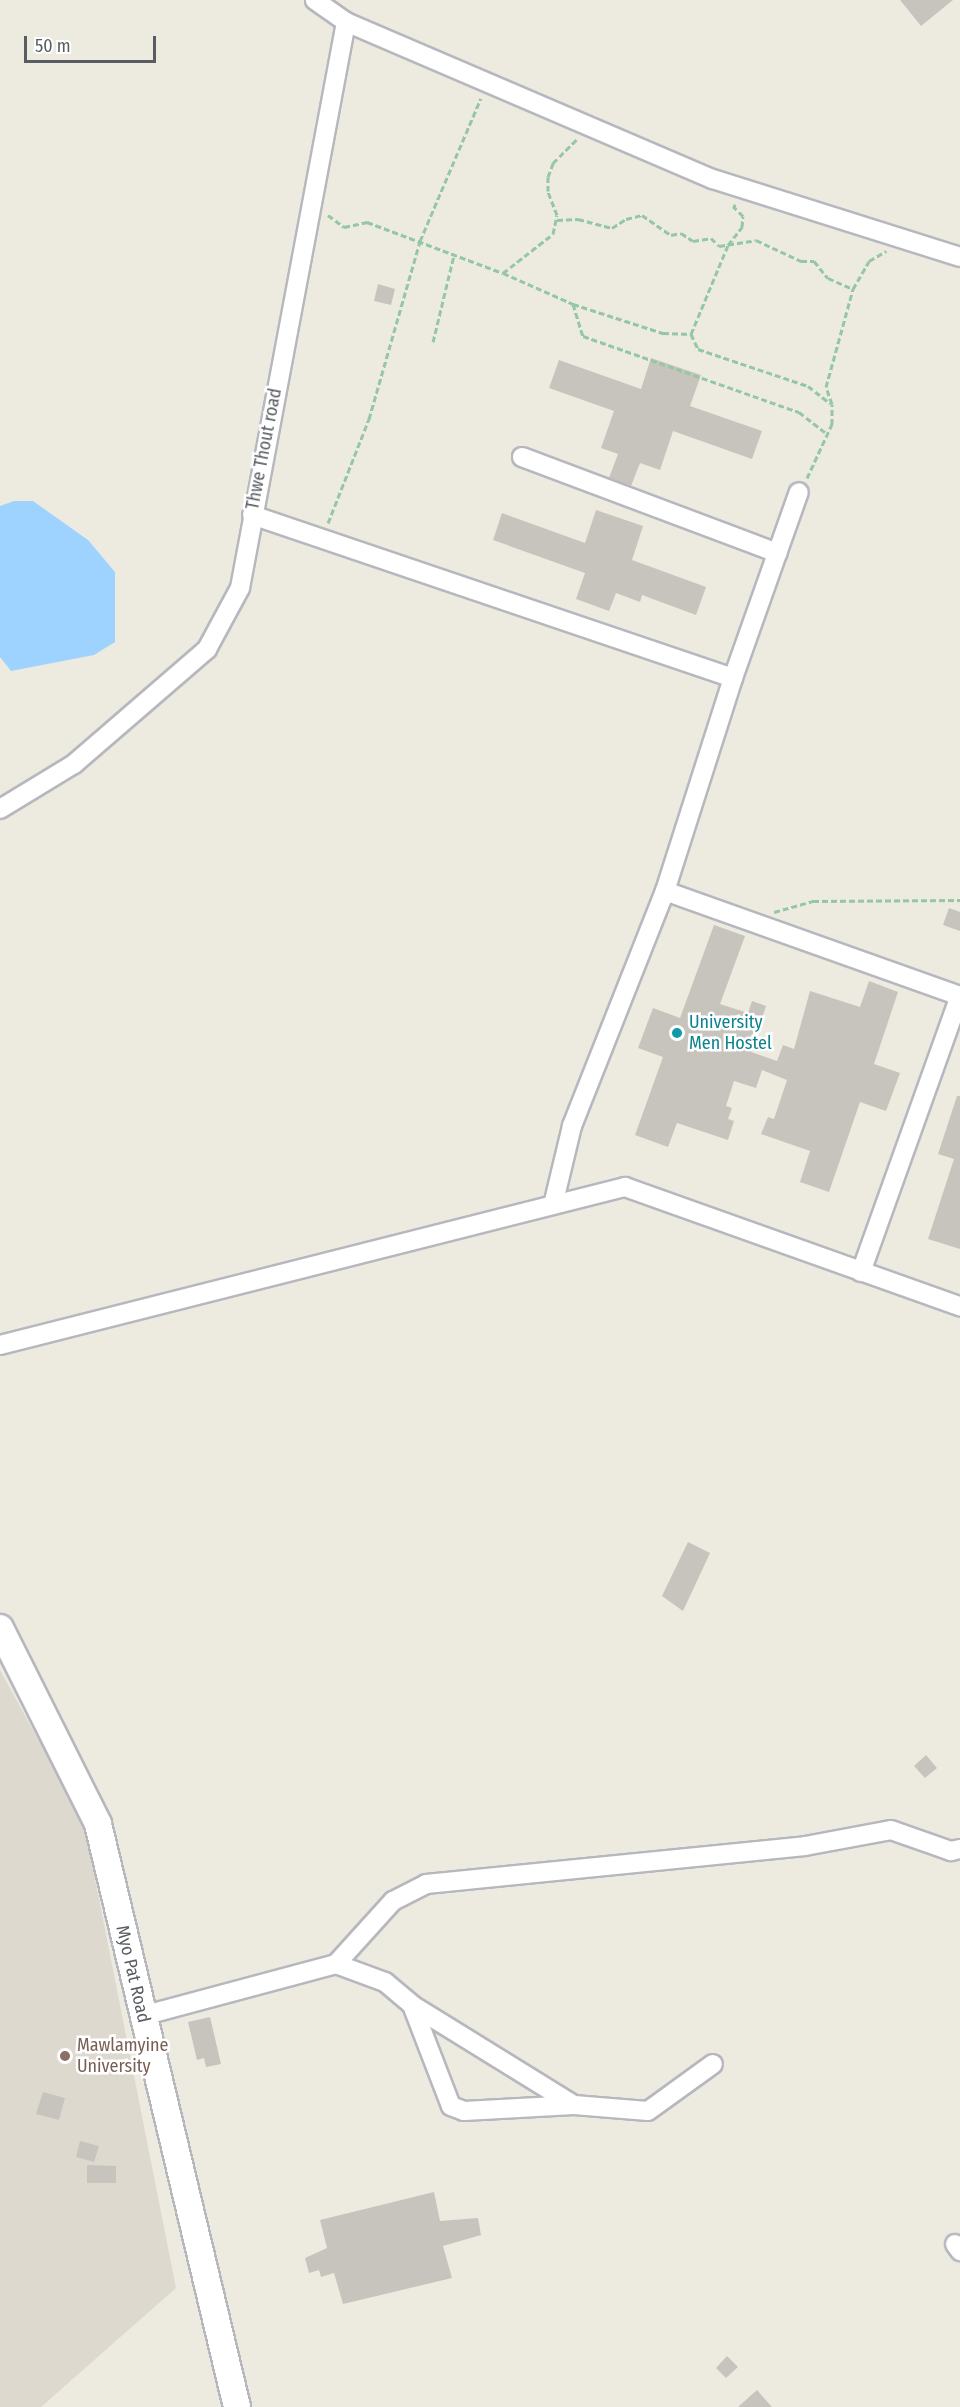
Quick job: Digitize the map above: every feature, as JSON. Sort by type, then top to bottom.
[{"type":"main road","name":"Myo Pat Road","points":[[0,1628],[98,1824],[237,2407]]},
{"type":"street","points":[[315,0],[346,22],[585,124],[745,189],[960,257]]},
{"type":"street","name":"Thwe Thout road","points":[[0,809],[74,764],[207,649],[240,588],[346,22]]},
{"type":"street","points":[[522,458],[778,553]]},
{"type":"street","points":[[553,1205],[572,1126],[665,891],[733,678],[799,492]]},
{"type":"street","points":[[252,515],[733,678]]},
{"type":"street","points":[[665,891],[960,996],[861,1272]]},
{"type":"street","points":[[0,1345],[625,1187],[960,1306]]},
{"type":"street","points":[[142,2016],[336,1964],[393,1901],[426,1884],[805,1846],[891,1830],[951,1851],[960,1849]]},
{"type":"street","points":[[336,1964],[385,1982],[412,2005],[574,2104]]},
{"type":"street","points":[[412,2005],[451,2106],[456,2109],[574,2104],[648,2111],[713,2064]]},
{"type":"path","points":[[322,538],[369,419],[420,241],[487,82]]},
{"type":"path","points":[[503,273],[541,247],[553,234],[557,220],[548,191],[548,177],[553,163],[575,142],[585,124]]},
{"type":"path","points":[[745,189],[744,199],[733,206],[743,216],[742,227],[728,245],[691,334],[698,349],[808,386],[832,404]]},
{"type":"path","points":[[311,207],[324,210],[344,227],[367,222],[503,273],[573,304],[663,333],[691,334]]},
{"type":"path","points":[[557,220],[578,219],[612,228],[626,219],[642,215],[671,235],[681,234],[693,241],[711,238],[718,246],[756,240],[771,244],[801,261],[814,261],[828,278],[853,289]]},
{"type":"path","points":[[799,492],[832,424],[832,404],[826,387],[853,289],[869,261],[885,254],[892,235]]},
{"type":"path","points":[[433,342],[454,255]]},
{"type":"path","points":[[573,304],[583,336],[799,412],[827,434]]},
{"type":"path","points":[[742,920],[813,901],[960,900]]},
{"type":"shaded area","name":"Mawlamyine University","points":[[0,1670],[84,1823],[176,2288],[41,2407],[0,2407]]},
{"type":"water","points":[[14,501],[33,501],[88,540],[115,572],[115,642],[94,655],[11,671],[0,657],[0,506]]},
{"type":"building","points":[[900,0],[953,0],[921,26]]},
{"type":"building","points":[[378,284],[395,289],[391,305],[374,301]]},
{"type":"building","points":[[651,358],[701,375],[690,406],[762,431],[752,459],[673,431],[660,470],[640,463],[631,486],[609,478],[618,454],[601,448],[614,411],[549,388],[559,360],[641,389]]},
{"type":"building","points":[[596,510],[643,526],[632,560],[706,587],[696,615],[642,595],[640,602],[616,593],[609,611],[576,599],[585,573],[493,540],[502,513],[585,543]]},
{"type":"building","points":[[949,908],[960,912],[960,931],[943,925]]},
{"type":"building","points":[[714,925],[745,936],[720,1004],[748,1013],[752,1001],[766,1006],[751,1052],[777,1061],[783,1045],[794,1049],[810,991],[860,1007],[869,981],[898,992],[874,1064],[900,1073],[886,1111],[860,1102],[829,1192],[800,1182],[810,1151],[761,1134],[768,1117],[774,1119],[787,1080],[762,1070],[756,1088],[734,1081],[726,1106],[732,1108],[728,1119],[734,1121],[728,1140],[677,1123],[668,1147],[635,1135],[663,1057],[638,1048],[653,1008],[680,1018]]},
{"type":"building","points":[[957,1096],[960,1096],[960,1249],[928,1239],[954,1159],[938,1154]]},
{"type":"building","points":[[688,1542],[710,1553],[683,1611],[662,1596]]},
{"type":"building","points":[[926,1755],[937,1768],[925,1778],[914,1766]]},
{"type":"building","points":[[210,2017],[221,2064],[206,2067],[204,2058],[197,2060],[188,2022]]},
{"type":"building","points":[[43,2092],[65,2098],[59,2120],[36,2114]]},
{"type":"building","points":[[80,2141],[99,2146],[94,2162],[76,2157]]},
{"type":"building","points":[[87,2165],[116,2166],[116,2183],[87,2183]]},
{"type":"building","points":[[434,2192],[440,2221],[478,2218],[481,2235],[443,2246],[452,2278],[343,2304],[334,2273],[321,2277],[319,2270],[309,2273],[305,2258],[327,2248],[320,2220]]},
{"type":"building","points":[[727,2356],[738,2367],[726,2378],[716,2368]]},
{"type":"building","points":[[757,2390],[772,2407],[738,2407]]},
{"type":"place","name":"University Men Hostel","points":[[677,1033]]},
{"type":"place","name":"Mawlamyine University","points":[[65,2056]]}]
